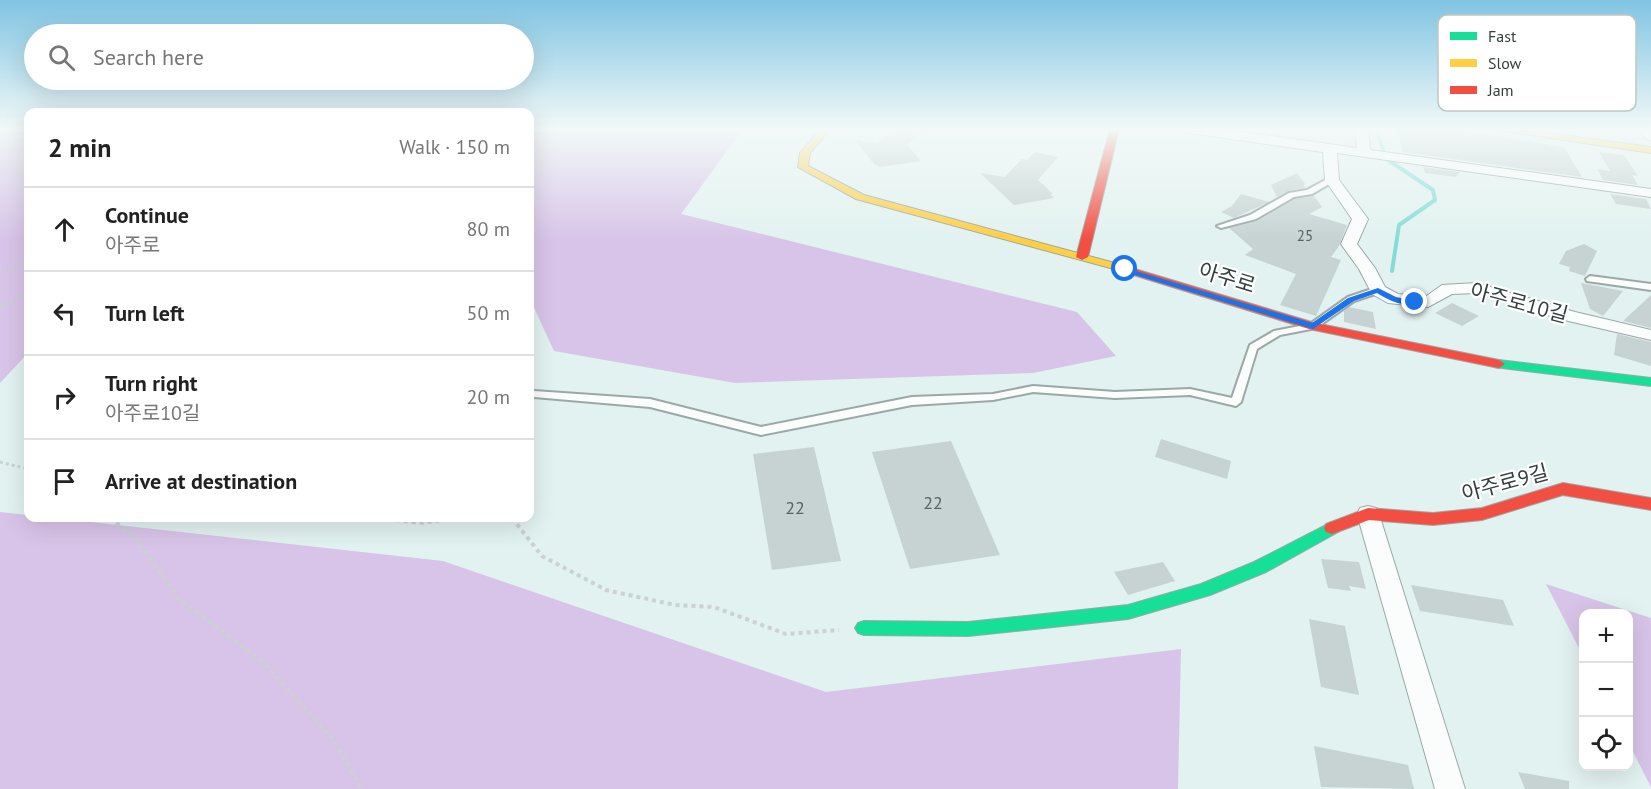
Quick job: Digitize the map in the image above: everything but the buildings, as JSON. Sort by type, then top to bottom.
[{"type":"street","name":"아주로","points":[[802,166],[860,197],[1082,257],[1313,326],[1483,362],[1651,382]]},
{"type":"street","points":[[1082,257],[1106,166]]},
{"type":"street","points":[[1331,166],[1332,180],[1360,219],[1349,239],[1349,244],[1367,268],[1378,290]]},
{"type":"street","points":[[1459,166],[1651,193]]},
{"type":"street","name":"아주로10길","points":[[1378,290],[1394,299],[1428,302],[1448,289],[1477,288],[1570,316],[1651,335]]},
{"type":"street","name":"아주로9길","points":[[1368,514],[1433,519],[1460,517],[1482,514],[1563,489],[1651,504]]},
{"type":"street","points":[[864,628],[968,629],[1128,612],[1204,590],[1260,567],[1316,535],[1368,514],[1449,789]]},
{"type":"lane","points":[[1221,226],[1253,217],[1292,195],[1309,192],[1332,180]]},
{"type":"lane","points":[[1590,279],[1651,287]]},
{"type":"lane","points":[[534,394],[650,403],[761,431],[912,401],[993,397],[1033,389],[1115,395],[1190,392],[1236,402],[1253,347],[1277,333],[1313,326],[1351,299],[1378,290]]},
{"type":"path","points":[[0,272],[24,264]]},
{"type":"path","points":[[0,307],[24,294]]},
{"type":"path","points":[[0,462],[24,468]]},
{"type":"path","points":[[115,522],[136,539],[180,600],[263,662],[332,738],[362,789]]},
{"type":"path","points":[[398,522],[411,525],[441,522]]},
{"type":"path","points":[[515,522],[542,556],[606,590],[675,605],[714,607],[786,634],[864,628]]},
{"type":"shaded area","points":[[0,166],[24,166],[24,357],[0,383]]},
{"type":"shaded area","points":[[534,166],[716,166],[681,214],[1077,312],[1116,356],[1033,373],[735,383],[554,351],[534,308]]},
{"type":"shaded area","points":[[0,512],[24,515],[24,522],[90,522],[443,561],[826,692],[1181,649],[1178,789],[0,789]]},
{"type":"shaded area","points":[[1546,584],[1623,609],[1579,609],[1579,648]]},
{"type":"shaded area","points":[[1633,612],[1651,618],[1651,787],[1633,752]]},
{"type":"waterway","points":[[1392,271],[1399,225],[1435,200],[1433,190],[1397,166]]},
{"type":"traffic: fast","points":[[1499,364],[1651,382]]},
{"type":"traffic: fast","points":[[864,628],[968,629],[1128,612],[1204,590],[1260,567],[1332,528]]},
{"type":"traffic: slow","points":[[803,166],[860,197],[1118,267]]},
{"type":"traffic: jam","points":[[1082,257],[1106,166]]},
{"type":"traffic: jam","points":[[1118,267],[1313,326],[1499,364]]},
{"type":"traffic: jam","points":[[1332,528],[1368,514],[1433,519],[1482,514],[1563,489],[1651,504]]},
{"type":"route","points":[[1125,269],[1313,326],[1351,299],[1378,290],[1384,296],[1415,302]]}]
